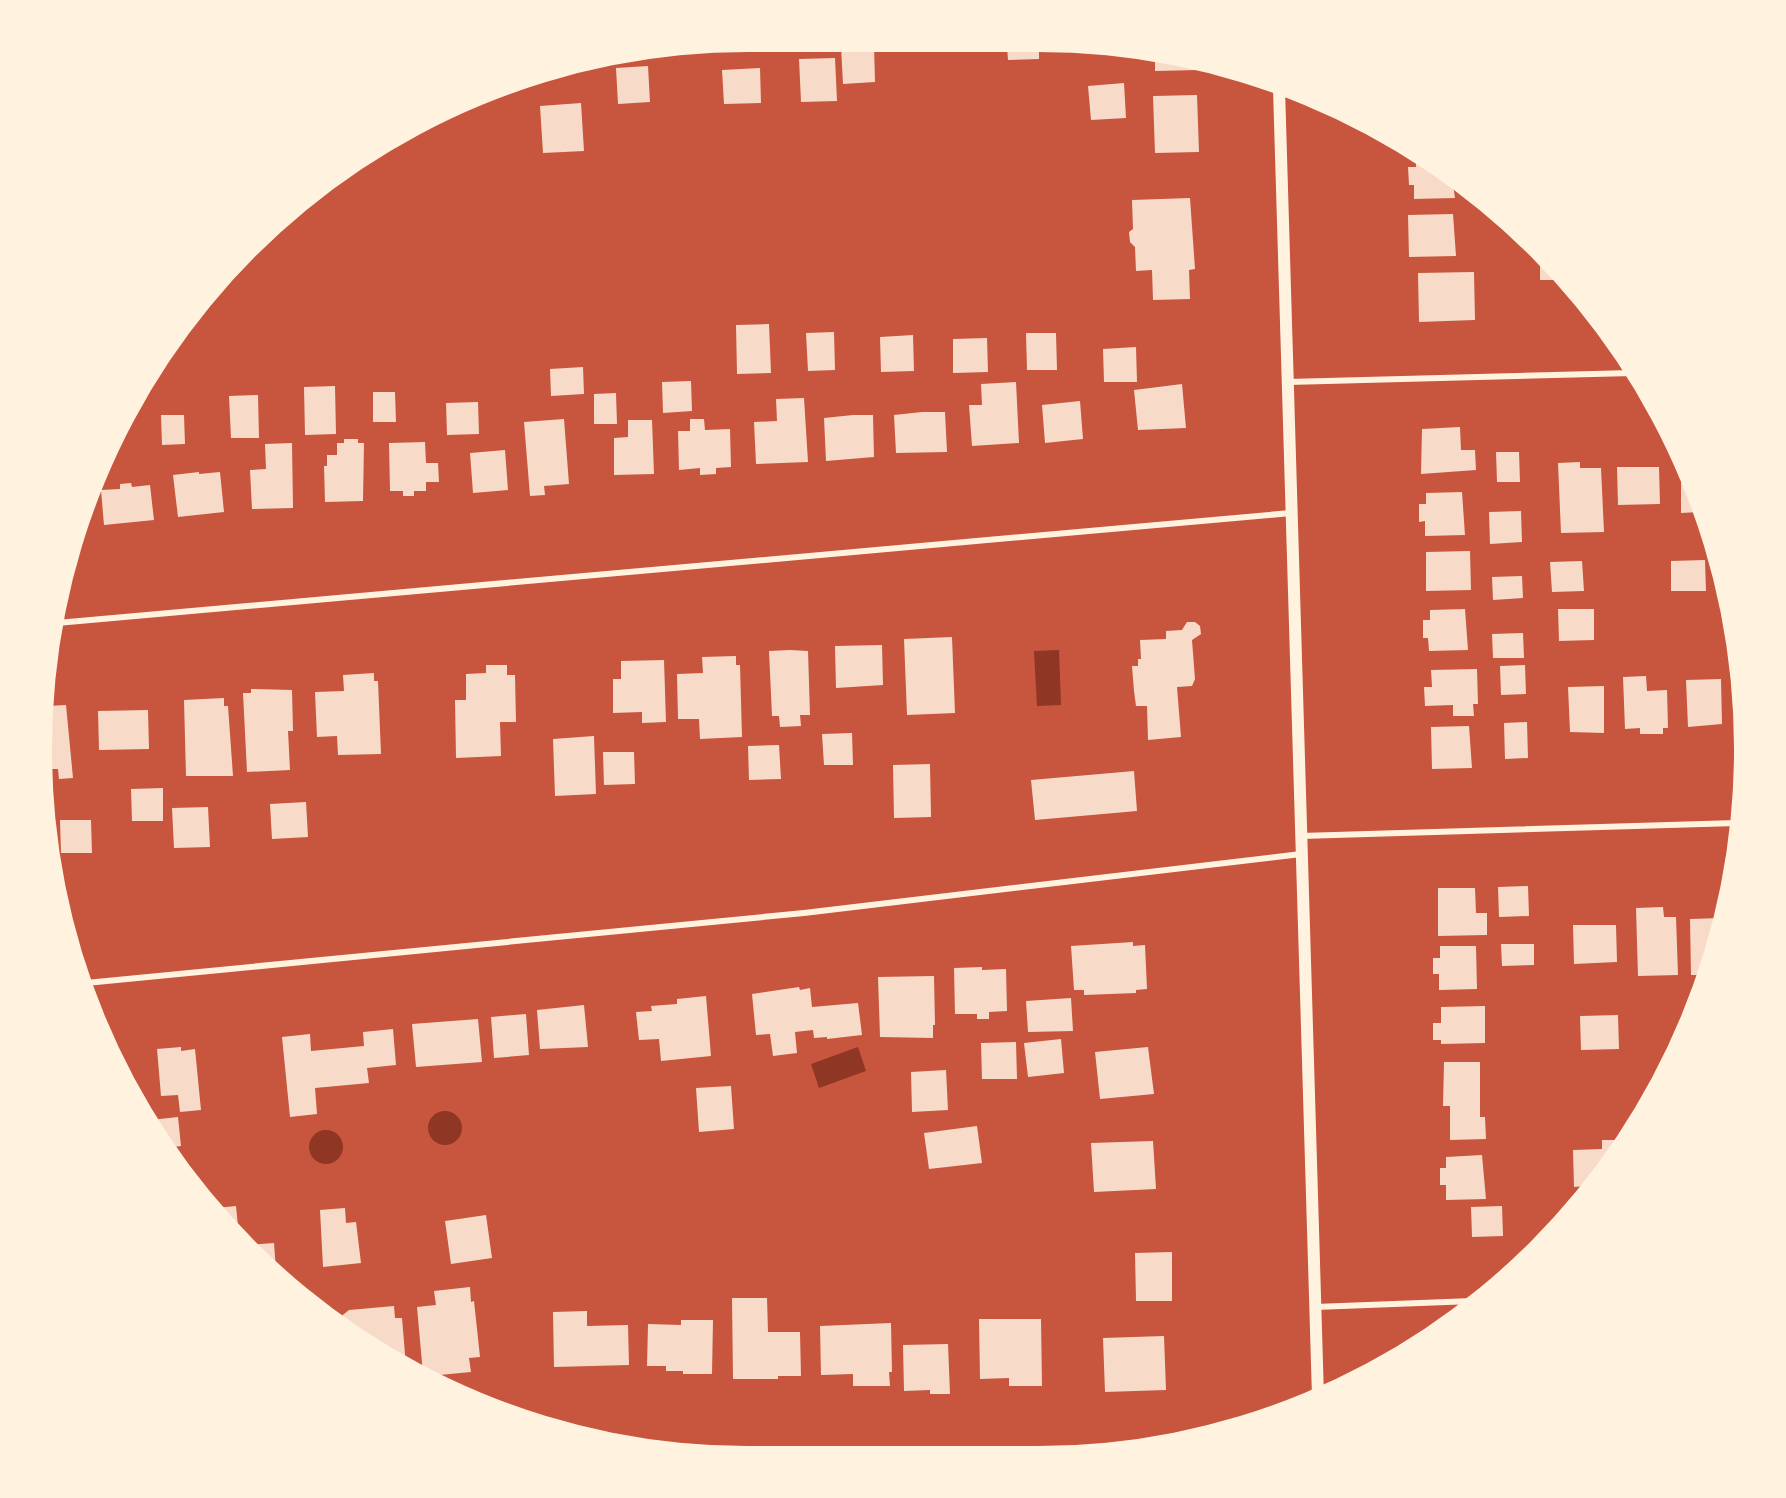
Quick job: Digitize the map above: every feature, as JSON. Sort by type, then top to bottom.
[{"type":"main road","points":[[1279,96],[1318,1386]]},
{"type":"street","points":[[1288,382],[1623,373]]},
{"type":"street","points":[[64,622],[1291,513]]},
{"type":"street","points":[[1301,836],[1729,823]]},
{"type":"street","points":[[93,982],[804,913],[1301,854]]},
{"type":"street","points":[[1315,1307],[1462,1301]]},
{"type":"shaded area","points":[[1059,650],[1061,705],[1037,706],[1034,651]]},
{"type":"shaded area","points":[[858,1047],[866,1071],[819,1088],[811,1064]]},
{"type":"shaded area","points":[[445,1111],[457,1116],[462,1128],[457,1140],[445,1145],[433,1140],[428,1128],[433,1116]]},
{"type":"shaded area","points":[[326,1130],[338,1135],[343,1147],[338,1159],[326,1164],[314,1159],[309,1147],[314,1135]]},
{"type":"building","points":[[841,52],[874,52],[875,82],[843,84]]},
{"type":"building","points":[[1007,52],[1039,52],[1039,59],[1008,60]]},
{"type":"building","points":[[835,58],[837,101],[801,102],[799,59]]},
{"type":"building","points":[[1155,63],[1191,70],[1155,71]]},
{"type":"building","points":[[648,66],[650,102],[618,104],[616,68]]},
{"type":"building","points":[[760,68],[761,103],[724,104],[722,70]]},
{"type":"building","points":[[1124,83],[1126,118],[1091,120],[1088,86]]},
{"type":"building","points":[[1197,95],[1199,152],[1155,153],[1153,96]]},
{"type":"building","points":[[581,103],[584,151],[543,153],[540,106]]},
{"type":"building","points":[[1416,165],[1454,191],[1455,198],[1414,199],[1414,185],[1409,185],[1408,167],[1416,167]]},
{"type":"building","points":[[1190,198],[1195,269],[1189,270],[1190,299],[1153,300],[1152,270],[1136,271],[1135,247],[1130,242],[1129,232],[1133,229],[1132,200]]},
{"type":"building","points":[[1453,214],[1456,256],[1409,257],[1408,215]]},
{"type":"building","points":[[1540,268],[1551,280],[1540,280]]},
{"type":"building","points":[[1474,272],[1475,320],[1419,322],[1418,273]]},
{"type":"building","points":[[769,324],[771,373],[737,374],[736,325]]},
{"type":"building","points":[[834,332],[835,370],[808,371],[806,333]]},
{"type":"building","points":[[1026,333],[1056,333],[1057,370],[1027,370]]},
{"type":"building","points":[[913,335],[914,371],[881,372],[880,337]]},
{"type":"building","points":[[987,338],[988,372],[953,373],[953,339]]},
{"type":"building","points":[[1136,347],[1137,382],[1104,382],[1103,349]]},
{"type":"building","points":[[583,367],[584,394],[551,396],[550,369]]},
{"type":"building","points":[[691,381],[692,411],[663,413],[662,382]]},
{"type":"building","points":[[1016,382],[1019,443],[972,446],[969,405],[982,405],[981,384]]},
{"type":"building","points":[[1182,384],[1186,428],[1138,430],[1134,390]]},
{"type":"building","points":[[335,386],[336,434],[305,435],[304,387]]},
{"type":"building","points":[[373,392],[395,392],[396,422],[373,422]]},
{"type":"building","points":[[616,393],[617,424],[594,424],[594,394]]},
{"type":"building","points":[[258,395],[259,438],[231,438],[229,396]]},
{"type":"building","points":[[804,398],[808,462],[756,464],[754,422],[777,421],[776,399]]},
{"type":"building","points":[[1080,401],[1083,439],[1045,443],[1042,405]]},
{"type":"building","points":[[478,402],[479,434],[447,435],[446,403]]},
{"type":"building","points":[[945,412],[947,452],[896,453],[894,415]]},
{"type":"building","points":[[161,415],[184,415],[185,444],[162,445]]},
{"type":"building","points":[[873,415],[874,457],[826,461],[824,418]]},
{"type":"building","points":[[564,419],[569,484],[544,486],[545,495],[530,496],[524,422]]},
{"type":"building","points":[[690,419],[704,419],[705,430],[730,429],[731,467],[716,468],[716,474],[700,475],[700,468],[679,470],[678,431],[690,431]]},
{"type":"building","points":[[628,420],[652,420],[654,474],[614,475],[614,438],[628,437]]},
{"type":"building","points":[[1460,427],[1461,450],[1475,450],[1476,470],[1421,474],[1422,429]]},
{"type":"building","points":[[344,439],[358,439],[358,443],[364,443],[363,501],[325,502],[324,466],[327,466],[327,455],[337,455],[337,443],[344,443]]},
{"type":"building","points":[[425,442],[426,463],[438,463],[439,482],[426,482],[426,491],[414,491],[414,496],[403,496],[403,491],[390,491],[389,443]]},
{"type":"building","points":[[292,443],[293,508],[252,509],[250,470],[266,469],[265,444]]},
{"type":"building","points":[[505,450],[508,490],[473,493],[470,453]]},
{"type":"building","points":[[1496,452],[1519,452],[1520,482],[1497,482]]},
{"type":"building","points":[[1580,462],[1580,468],[1601,468],[1604,532],[1561,533],[1558,463]]},
{"type":"building","points":[[1617,467],[1659,467],[1660,504],[1618,505]]},
{"type":"building","points":[[199,472],[199,474],[220,472],[224,512],[178,517],[173,475]]},
{"type":"building","points":[[131,483],[132,487],[150,485],[154,520],[104,525],[101,494],[103,490],[120,489],[120,484]]},
{"type":"building","points":[[1681,485],[1692,512],[1681,513]]},
{"type":"building","points":[[1462,492],[1465,535],[1425,536],[1425,521],[1419,522],[1419,504],[1426,504],[1426,493]]},
{"type":"building","points":[[1521,511],[1522,542],[1490,544],[1489,512]]},
{"type":"building","points":[[1470,551],[1471,590],[1426,591],[1426,552]]},
{"type":"building","points":[[1705,560],[1706,591],[1671,591],[1671,561]]},
{"type":"building","points":[[1582,561],[1584,591],[1552,592],[1550,562]]},
{"type":"building","points":[[1522,576],[1523,598],[1493,600],[1492,577]]},
{"type":"building","points":[[1465,609],[1468,650],[1429,651],[1428,638],[1423,638],[1423,620],[1430,620],[1430,610]]},
{"type":"building","points":[[1558,609],[1594,609],[1594,640],[1559,641]]},
{"type":"building","points":[[1187,622],[1195,622],[1200,626],[1201,634],[1192,640],[1195,679],[1192,686],[1177,687],[1181,737],[1148,740],[1147,706],[1136,706],[1132,666],[1138,666],[1138,659],[1141,659],[1140,640],[1166,639],[1166,631],[1182,630]]},
{"type":"building","points":[[1523,633],[1524,658],[1493,658],[1492,634]]},
{"type":"building","points":[[952,637],[955,713],[907,715],[904,639]]},
{"type":"building","points":[[882,645],[883,685],[836,688],[835,646]]},
{"type":"building","points":[[769,651],[808,651],[810,715],[800,715],[801,726],[780,727],[779,716],[772,716]]},
{"type":"building","points":[[736,656],[736,665],[740,665],[742,737],[700,739],[699,719],[678,719],[677,674],[703,673],[702,657]]},
{"type":"building","points":[[664,660],[666,722],[642,723],[642,712],[613,713],[613,679],[621,679],[621,661]]},
{"type":"building","points":[[486,665],[507,665],[507,675],[515,675],[516,722],[500,722],[501,756],[456,758],[455,700],[466,700],[466,674],[486,673]]},
{"type":"building","points":[[1525,665],[1526,694],[1501,695],[1500,666]]},
{"type":"building","points":[[1477,669],[1478,704],[1473,704],[1474,716],[1453,716],[1453,705],[1425,706],[1424,687],[1432,687],[1431,670]]},
{"type":"building","points":[[374,673],[374,681],[378,681],[381,754],[338,755],[337,736],[317,737],[315,692],[344,691],[343,675]]},
{"type":"building","points":[[1646,676],[1647,691],[1667,690],[1668,728],[1663,728],[1663,734],[1640,734],[1640,728],[1625,729],[1623,677]]},
{"type":"building","points":[[1721,679],[1722,724],[1688,727],[1686,680]]},
{"type":"building","points":[[1604,686],[1604,733],[1570,732],[1568,687]]},
{"type":"building","points":[[251,689],[292,690],[293,731],[288,731],[290,770],[247,772],[243,693],[251,693]]},
{"type":"building","points":[[224,698],[224,706],[228,706],[233,776],[186,776],[184,700]]},
{"type":"building","points":[[66,705],[73,778],[59,779],[58,769],[53,769],[54,706]]},
{"type":"building","points":[[148,710],[149,749],[99,750],[98,711]]},
{"type":"building","points":[[1527,722],[1528,758],[1505,759],[1504,723]]},
{"type":"building","points":[[1469,726],[1472,768],[1432,769],[1431,727]]},
{"type":"building","points":[[852,733],[853,765],[824,765],[822,734]]},
{"type":"building","points":[[594,736],[596,794],[555,796],[553,739]]},
{"type":"building","points":[[779,745],[781,779],[749,780],[748,746]]},
{"type":"building","points":[[603,752],[634,752],[635,784],[604,785]]},
{"type":"building","points":[[930,764],[931,817],[894,818],[893,765]]},
{"type":"building","points":[[1134,771],[1137,811],[1035,820],[1031,780]]},
{"type":"building","points":[[163,788],[163,821],[132,821],[131,789]]},
{"type":"building","points":[[306,802],[308,837],[272,839],[270,804]]},
{"type":"building","points":[[208,807],[210,847],[174,848],[172,808]]},
{"type":"building","points":[[60,820],[91,820],[92,853],[61,853]]},
{"type":"building","points":[[1528,886],[1529,916],[1499,917],[1498,887]]},
{"type":"building","points":[[1438,888],[1475,888],[1476,913],[1487,913],[1487,935],[1438,936]]},
{"type":"building","points":[[1663,907],[1664,917],[1676,917],[1678,975],[1638,976],[1636,908]]},
{"type":"building","points":[[1712,918],[1696,975],[1691,975],[1690,919]]},
{"type":"building","points":[[1573,925],[1616,925],[1617,962],[1574,964]]},
{"type":"building","points":[[1133,942],[1133,946],[1145,945],[1147,989],[1136,990],[1136,993],[1084,995],[1084,990],[1074,990],[1071,946]]},
{"type":"building","points":[[1501,944],[1534,944],[1534,965],[1502,966]]},
{"type":"building","points":[[1440,946],[1476,946],[1477,989],[1439,990],[1439,974],[1433,974],[1433,958],[1440,958]]},
{"type":"building","points":[[982,967],[982,970],[1006,969],[1007,1011],[989,1012],[989,1019],[977,1019],[977,1014],[955,1014],[954,968]]},
{"type":"building","points":[[934,976],[933,1038],[880,1037],[878,977]]},
{"type":"building","points":[[799,987],[800,990],[810,988],[812,1007],[858,1003],[862,1035],[827,1039],[827,1037],[814,1038],[813,1030],[795,1032],[797,1053],[773,1056],[770,1034],[756,1035],[752,994]]},
{"type":"building","points":[[706,996],[711,1056],[661,1061],[659,1039],[639,1040],[636,1012],[652,1011],[651,1006],[677,1004],[677,999]]},
{"type":"building","points":[[1071,998],[1073,1031],[1028,1032],[1026,1001]]},
{"type":"building","points":[[584,1005],[588,1047],[540,1049],[537,1010]]},
{"type":"building","points":[[1485,1006],[1485,1043],[1441,1044],[1441,1040],[1433,1040],[1433,1023],[1441,1023],[1441,1007]]},
{"type":"building","points":[[526,1014],[529,1055],[494,1058],[491,1017]]},
{"type":"building","points":[[1618,1015],[1619,1049],[1581,1050],[1580,1016]]},
{"type":"building","points":[[478,1019],[482,1062],[416,1067],[412,1024]]},
{"type":"building","points":[[393,1029],[396,1065],[367,1068],[369,1083],[315,1088],[317,1114],[290,1117],[282,1037],[310,1034],[311,1051],[364,1046],[363,1032]]},
{"type":"building","points":[[1061,1039],[1064,1073],[1028,1077],[1024,1043]]},
{"type":"building","points":[[1016,1042],[1017,1079],[982,1079],[981,1043]]},
{"type":"building","points":[[181,1047],[181,1051],[195,1049],[201,1110],[180,1112],[178,1095],[161,1096],[157,1049]]},
{"type":"building","points":[[1148,1047],[1154,1094],[1100,1099],[1095,1052]]},
{"type":"building","points":[[1444,1062],[1480,1062],[1480,1117],[1485,1117],[1486,1139],[1450,1140],[1450,1106],[1443,1106]]},
{"type":"building","points":[[946,1070],[948,1110],[912,1112],[911,1072]]},
{"type":"building","points":[[731,1086],[734,1129],[699,1132],[696,1088]]},
{"type":"building","points":[[178,1117],[181,1146],[177,1146],[160,1119]]},
{"type":"building","points":[[977,1126],[982,1163],[929,1169],[924,1133]]},
{"type":"building","points":[[1602,1140],[1613,1140],[1579,1187],[1574,1187],[1573,1150],[1602,1149]]},
{"type":"building","points":[[1153,1141],[1156,1189],[1094,1192],[1091,1143]]},
{"type":"building","points":[[1482,1155],[1486,1199],[1446,1200],[1446,1185],[1440,1185],[1440,1168],[1446,1168],[1446,1157]]},
{"type":"building","points":[[236,1206],[237,1221],[225,1208]]},
{"type":"building","points":[[1502,1206],[1503,1236],[1472,1237],[1471,1207]]},
{"type":"building","points":[[345,1208],[346,1223],[356,1222],[361,1263],[323,1267],[320,1210]]},
{"type":"building","points":[[486,1215],[492,1258],[451,1264],[445,1221]]},
{"type":"building","points":[[274,1243],[275,1259],[260,1244]]},
{"type":"building","points":[[1172,1252],[1172,1301],[1136,1301],[1135,1253]]},
{"type":"building","points":[[470,1287],[471,1302],[474,1301],[480,1357],[469,1358],[471,1372],[443,1375],[422,1364],[417,1307],[436,1305],[434,1291]]},
{"type":"building","points":[[732,1298],[767,1298],[768,1332],[800,1332],[801,1376],[778,1376],[778,1379],[733,1379]]},
{"type":"building","points":[[394,1306],[395,1318],[402,1318],[405,1354],[343,1315],[349,1310]]},
{"type":"building","points":[[587,1311],[587,1326],[628,1325],[629,1365],[554,1367],[553,1312]]},
{"type":"building","points":[[979,1319],[1041,1319],[1042,1386],[1009,1386],[1009,1378],[980,1379]]},
{"type":"building","points":[[681,1320],[713,1320],[712,1374],[683,1374],[683,1371],[666,1371],[666,1366],[647,1366],[648,1324],[681,1325]]},
{"type":"building","points":[[891,1323],[890,1386],[853,1386],[853,1374],[821,1375],[820,1326]]},
{"type":"building","points":[[1164,1336],[1166,1390],[1105,1392],[1103,1338]]},
{"type":"building","points":[[948,1344],[950,1394],[930,1394],[930,1390],[904,1391],[903,1345]]}]
